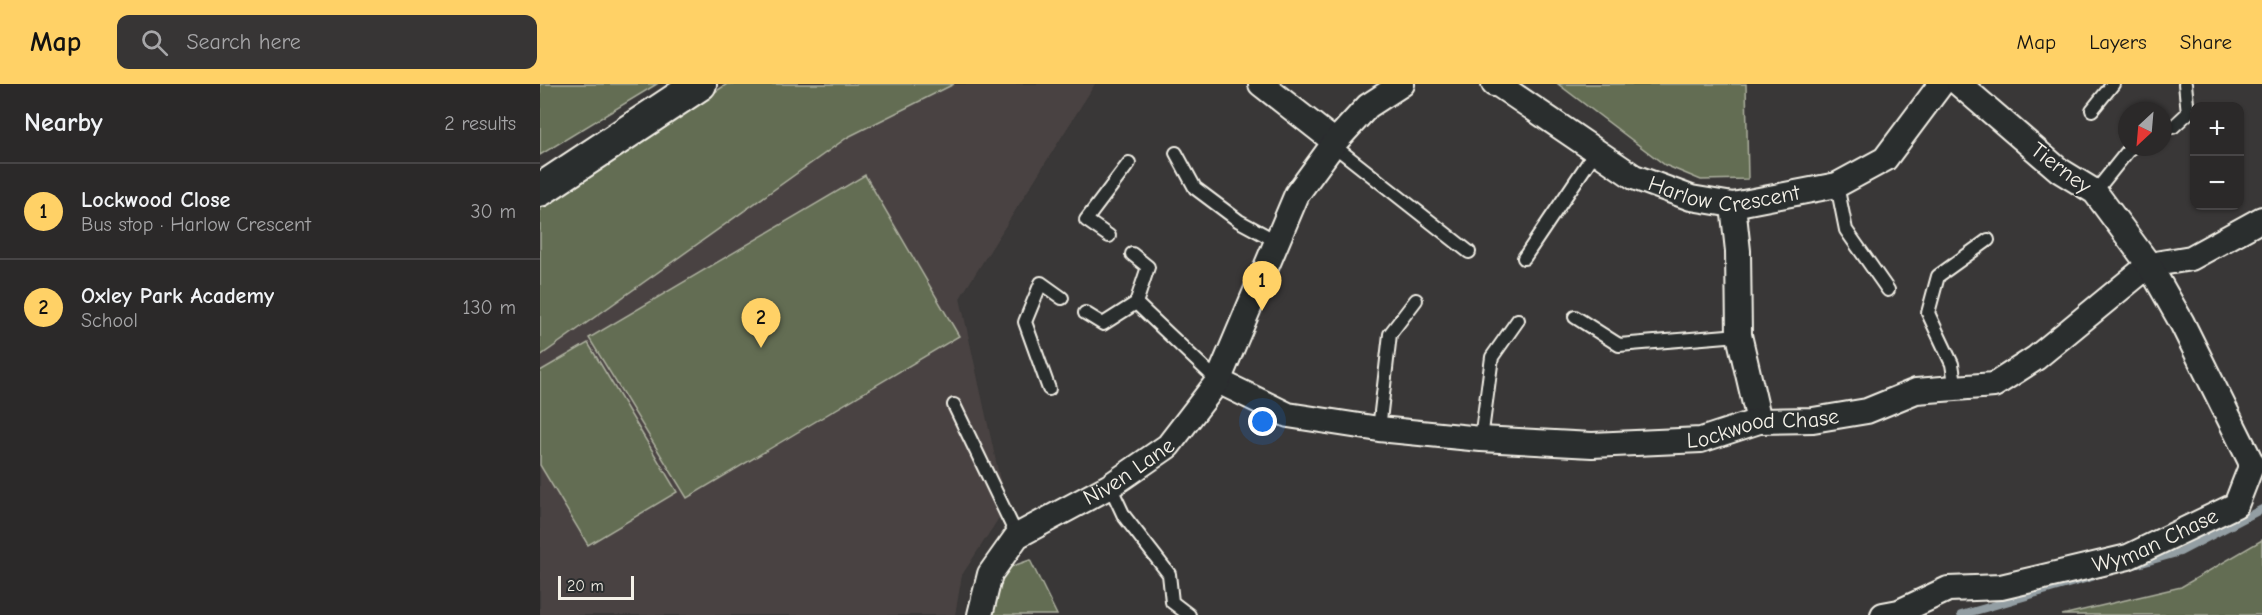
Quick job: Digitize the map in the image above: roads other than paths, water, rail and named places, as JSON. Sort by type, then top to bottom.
[{"type":"street","points":[[540,190],[700,84]]},
{"type":"street","points":[[1261,84],[1334,143]]},
{"type":"street","points":[[1218,381],[1297,194],[1334,143],[1368,106],[1402,84]]},
{"type":"street","name":"Harlow Crescent","points":[[1494,84],[1499,85],[1634,177],[1691,198],[1733,204],[1837,185],[1885,159],[1941,84]]},
{"type":"street","name":"Tierney","points":[[1959,84],[2059,170],[2095,192],[2149,265]]},
{"type":"street","points":[[1733,204],[1738,251],[1739,335],[1759,421]]},
{"type":"street","name":"Lockwood Chase","points":[[1218,381],[1288,415],[1379,429],[1481,439],[1592,445],[1701,440],[1759,421],[1813,420],[1867,411],[1916,391],[1994,385],[2036,358],[2149,265],[2191,258],[2262,219]]},
{"type":"street","name":"Wyman Chase","points":[[1882,615],[1899,612],[1948,589],[2001,587],[2128,558],[2235,505],[2252,464],[2182,323],[2149,265]]},
{"type":"street","name":"Niven Lane","points":[[1017,536],[1110,486],[1168,446],[1218,381]]},
{"type":"street","points":[[980,615],[990,573],[1017,536]]},
{"type":"lane","points":[[2092,110],[2113,84]]},
{"type":"lane","points":[[2172,127],[2188,113],[2185,84]]},
{"type":"lane","points":[[1334,143],[1469,252]]},
{"type":"lane","points":[[1524,258],[1596,151]]},
{"type":"lane","points":[[1176,153],[1195,188],[1239,221],[1276,241]]},
{"type":"lane","points":[[2095,192],[2124,156]]},
{"type":"lane","points":[[1109,236],[1086,220],[1129,163]]},
{"type":"lane","points":[[1837,185],[1846,230],[1888,290]]},
{"type":"lane","points":[[1956,388],[1952,364],[1928,313],[1938,276],[1988,240]]},
{"type":"lane","points":[[1085,313],[1103,324],[1136,303],[1148,267],[1132,254]]},
{"type":"lane","points":[[1049,389],[1025,322],[1041,284],[1062,298]]},
{"type":"lane","points":[[1379,429],[1390,334],[1416,300]]},
{"type":"lane","points":[[1136,303],[1218,381]]},
{"type":"lane","points":[[1575,317],[1619,345],[1739,335]]},
{"type":"lane","points":[[1481,439],[1492,357],[1518,320]]},
{"type":"lane","points":[[954,405],[1017,536]]},
{"type":"lane","points":[[1110,486],[1124,516],[1169,574],[1172,602],[1189,615]]},
{"type":"waterway","points":[[2135,565],[2180,552],[2262,509]]},
{"type":"waterway","points":[[1961,615],[2092,577]]},
{"type":"place","name":"Lockwood Close","points":[[1262,311]]},
{"type":"place","name":"Oxley Park Academy","points":[[761,348]]}]
